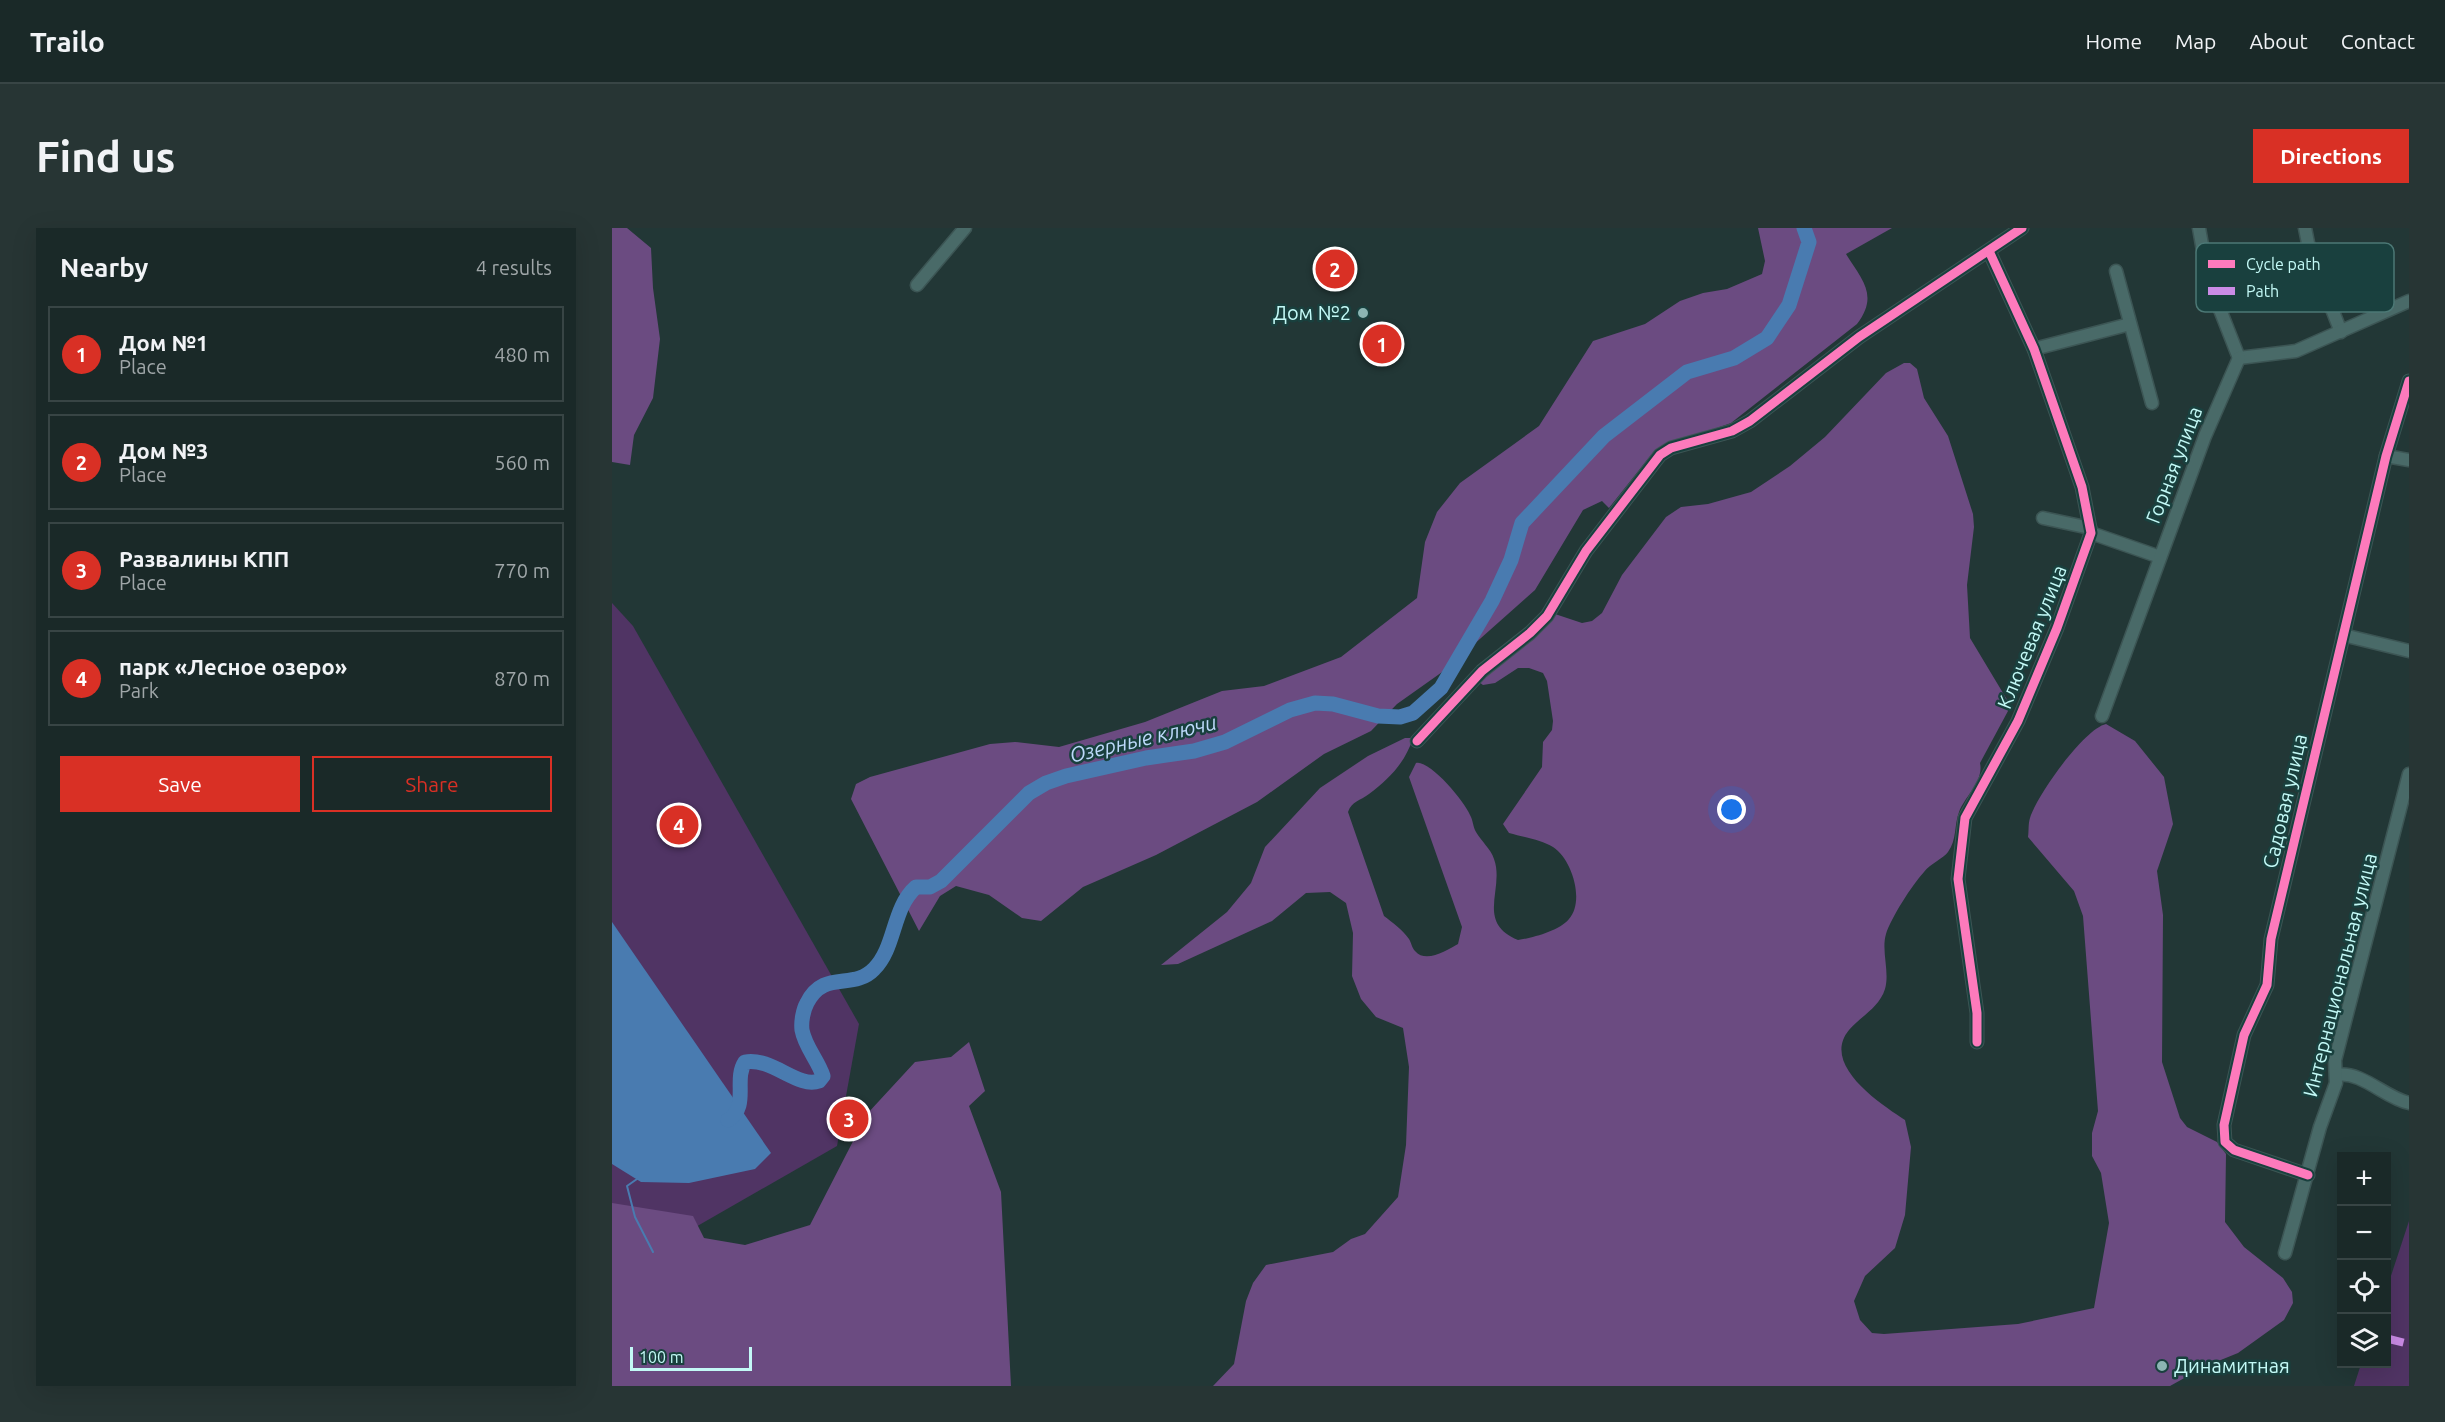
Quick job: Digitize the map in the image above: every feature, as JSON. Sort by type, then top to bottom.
[{"type":"street","points":[[917,285],[965,228]]},
{"type":"street","points":[[1417,741],[1496,658],[1530,633],[1547,616],[1586,551],[1660,455],[1671,448],[1732,431],[1750,421],[1858,337],[2022,228]]},
{"type":"street","points":[[2199,228],[2202,243]]},
{"type":"street","points":[[2305,228],[2308,243]]},
{"type":"street","points":[[1989,251],[2034,349],[2082,487],[2090,531]]},
{"type":"street","points":[[2116,271],[2152,403]]},
{"type":"street","points":[[2394,308],[2409,301]]},
{"type":"street","points":[[2221,312],[2239,358],[2296,351],[2385,312]]},
{"type":"street","points":[[2333,312],[2341,332]]},
{"type":"street","points":[[2034,349],[2130,324]]},
{"type":"street","name":"Горная улица","points":[[2102,716],[2220,397],[2239,358]]},
{"type":"street","name":"Садовая улица","points":[[2308,1174],[2234,1150],[2225,1142],[2223,1125],[2244,1035],[2267,985],[2271,939],[2386,456],[2409,381]]},
{"type":"street","points":[[2386,456],[2409,460]]},
{"type":"street","points":[[2043,518],[2090,531],[2160,557]]},
{"type":"street","name":"Ключевая улица","points":[[1977,1042],[1977,1013],[1958,879],[1965,818],[2018,721],[2057,628],[2090,531]]},
{"type":"street","points":[[2343,634],[2409,651]]},
{"type":"street","name":"Интернациональная улица","points":[[2285,1253],[2337,1075],[2336,1060],[2409,774]]},
{"type":"street","points":[[2337,1075],[2350,1075],[2394,1099],[2409,1103]]},
{"type":"shaded area","points":[[612,228],[627,228],[651,248],[653,288],[660,339],[653,398],[634,435],[630,465],[612,462]]},
{"type":"shaded area","points":[[1758,228],[1892,228],[1846,254],[1866,288],[1867,304],[1857,324],[1731,423],[1655,450],[1609,508],[1602,501],[1583,510],[1535,590],[1445,670],[1397,704],[1371,731],[1324,754],[1257,802],[1156,855],[1083,887],[1041,921],[1022,918],[989,895],[956,886],[940,896],[919,931],[851,799],[856,784],[870,777],[990,744],[1015,742],[1059,747],[1145,722],[1222,691],[1264,686],[1341,657],[1417,598],[1425,542],[1437,512],[1460,483],[1539,426],[1593,341],[1645,324],[1680,301],[1703,293],[1727,289],[1762,274],[1765,261]]},
{"type":"shaded area","points":[[1904,363],[1910,363],[1917,369],[1924,398],[1948,436],[1973,514],[1974,527],[1967,585],[1970,638],[2009,703],[2008,711],[1980,763],[1977,782],[1959,812],[1951,847],[1919,878],[1902,902],[1889,927],[1884,947],[1887,976],[1882,996],[1874,1007],[1849,1030],[1842,1043],[1842,1057],[1848,1070],[1882,1105],[1905,1120],[1911,1147],[1905,1215],[1895,1248],[1865,1276],[1854,1301],[1860,1320],[1872,1333],[1884,1334],[2018,1324],[2094,1308],[2109,1223],[2101,1173],[2092,1156],[2092,1133],[2098,1111],[2083,916],[2074,891],[2028,837],[2030,818],[2051,779],[2086,738],[2106,724],[2135,741],[2164,777],[2173,824],[2157,871],[2163,915],[2162,1062],[2180,1118],[2187,1127],[2217,1142],[2226,1154],[2225,1222],[2244,1247],[2283,1278],[2292,1292],[2293,1303],[2284,1320],[2238,1353],[2206,1366],[2170,1386],[1213,1386],[1234,1364],[1246,1301],[1253,1283],[1266,1265],[1333,1252],[1351,1239],[1365,1234],[1398,1197],[1406,1145],[1409,1067],[1403,1028],[1376,1017],[1361,999],[1352,976],[1353,933],[1346,903],[1330,892],[1306,893],[1272,921],[1178,964],[1161,965],[1227,912],[1251,883],[1265,847],[1320,788],[1368,756],[1405,738],[1413,738],[1396,770],[1366,796],[1354,803],[1348,812],[1384,916],[1403,932],[1414,950],[1420,955],[1437,955],[1458,944],[1462,927],[1409,777],[1416,763],[1438,774],[1454,792],[1467,809],[1476,832],[1493,855],[1496,870],[1494,914],[1505,933],[1518,940],[1530,938],[1565,923],[1574,911],[1576,902],[1574,881],[1566,861],[1553,847],[1509,833],[1503,824],[1542,767],[1543,742],[1552,730],[1553,721],[1547,681],[1543,673],[1529,668],[1518,668],[1495,683],[1483,685],[1479,682],[1480,678],[1552,613],[1582,623],[1592,621],[1602,613],[1622,575],[1666,517],[1681,507],[1708,504],[1751,492],[1790,466],[1825,437],[1886,373]]},
{"type":"shaded area","points":[[612,603],[633,626],[859,1024],[837,1146],[612,1275]]},
{"type":"shaded area","points":[[969,1042],[985,1091],[969,1106],[1001,1192],[1011,1386],[612,1386],[612,1203],[693,1216],[704,1238],[745,1245],[810,1225],[867,1114],[915,1062],[951,1057]]},
{"type":"shaded area","points":[[2409,1221],[2409,1386],[2354,1386],[2360,1368],[2391,1368],[2391,1276]]},
{"type":"water","points":[[612,922],[771,1153],[755,1169],[689,1183],[641,1182],[612,1164]]},
{"type":"waterway","name":"Озерные ключи","points":[[728,1120],[738,1108],[740,1077],[745,1062],[765,1064],[802,1081],[819,1081],[823,1076],[806,1042],[802,1027],[804,1009],[814,993],[822,986],[857,979],[874,969],[886,950],[908,896],[916,887],[930,887],[941,881],[1029,793],[1046,783],[1066,776],[1146,758],[1194,751],[1225,742],[1290,710],[1315,703],[1333,704],[1378,716],[1400,717],[1413,713],[1441,688],[1492,601],[1511,560],[1522,523],[1604,436],[1687,372],[1734,358],[1767,338],[1789,305],[1809,242],[1804,228]]},
{"type":"waterway","points":[[637,1179],[627,1186],[635,1217],[653,1252]]},
{"type":"marked path","points":[[2391,1340],[2409,1344]]},
{"type":"cycle path","points":[[1417,741],[1482,671],[1530,633],[1547,616],[1586,551],[1660,455],[1671,448],[1732,431],[1750,421],[1859,337],[2022,228]]},
{"type":"cycle path","points":[[1977,1042],[1977,1013],[1958,879],[1965,818],[2018,721],[2057,628],[2091,533],[2082,487],[2034,349],[1989,251]]},
{"type":"cycle path","points":[[2308,1175],[2234,1150],[2225,1142],[2224,1125],[2244,1035],[2267,985],[2271,939],[2386,456],[2409,381]]},
{"type":"place","name":"Дом №3","points":[[1335,269]]},
{"type":"place","name":"Дом №2","points":[[1363,313]]},
{"type":"place","name":"Дом №1","points":[[1382,344]]},
{"type":"place","name":"парк «Лесное озеро»","points":[[679,825]]},
{"type":"place","name":"Развалины КПП","points":[[849,1119]]},
{"type":"place","name":"Динамитная","points":[[2162,1366]]}]
